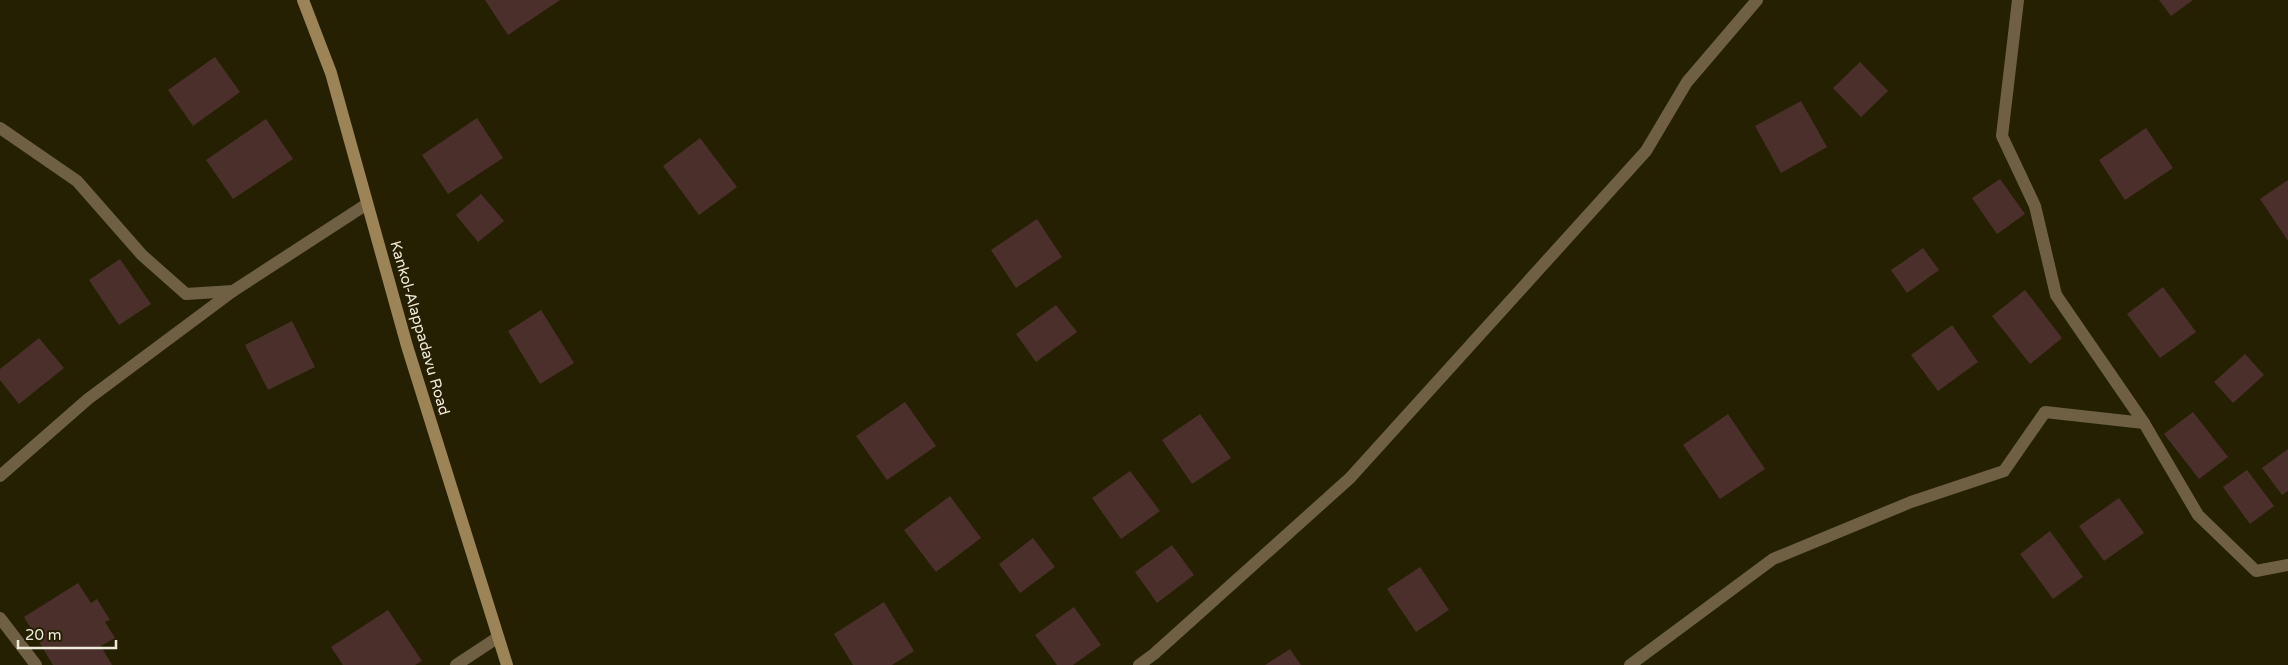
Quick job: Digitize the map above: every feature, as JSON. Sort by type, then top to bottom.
[{"type":"main road","name":"Kankol-Alappadavu Road","points":[[303,0],[330,73],[407,346],[506,665]]},
{"type":"street","points":[[1139,665],[1154,654],[1350,478],[1646,151],[1687,82],[1757,0]]},
{"type":"street","points":[[2018,0],[2002,136],[2035,206],[2056,295],[2144,423],[2198,515],[2256,571],[2288,565]]},
{"type":"street","points":[[0,128],[77,181],[142,254],[186,294],[233,291]]},
{"type":"street","points":[[0,476],[88,399],[233,291],[367,204]]},
{"type":"street","points":[[1630,665],[1773,560],[1911,502],[2004,471],[2045,412],[2144,423]]},
{"type":"street","points":[[0,618],[36,665]]},
{"type":"street","points":[[456,665],[498,638]]},
{"type":"building","points":[[485,0],[560,0],[508,35]]},
{"type":"building","points":[[2159,0],[2193,0],[2171,16]]},
{"type":"building","points":[[215,57],[240,92],[193,126],[168,90]]},
{"type":"building","points":[[1860,62],[1888,91],[1861,117],[1833,88]]},
{"type":"building","points":[[1801,101],[1827,147],[1781,173],[1755,126]]},
{"type":"building","points":[[477,118],[503,158],[448,194],[422,155]]},
{"type":"building","points":[[266,119],[293,159],[233,199],[206,160]]},
{"type":"building","points":[[2146,128],[2173,168],[2125,200],[2099,160]]},
{"type":"building","points":[[700,138],[737,187],[699,215],[663,166]]},
{"type":"building","points":[[2000,179],[2025,214],[1997,234],[1972,198]]},
{"type":"building","points":[[2288,180],[2288,241],[2260,199]]},
{"type":"building","points":[[481,194],[504,221],[478,242],[456,215]]},
{"type":"building","points":[[1037,219],[1062,257],[1016,288],[991,250]]},
{"type":"building","points":[[1923,248],[1939,270],[1907,293],[1891,270]]},
{"type":"building","points":[[120,259],[151,304],[119,325],[89,280]]},
{"type":"building","points":[[2163,287],[2196,332],[2160,358],[2127,314]]},
{"type":"building","points":[[2025,290],[2062,338],[2030,364],[1992,316]]},
{"type":"building","points":[[1056,305],[1077,332],[1036,362],[1016,334]]},
{"type":"building","points":[[541,310],[574,363],[540,384],[508,331]]},
{"type":"building","points":[[292,321],[315,367],[268,390],[245,345]]},
{"type":"building","points":[[1952,325],[1978,362],[1938,391],[1911,355]]},
{"type":"building","points":[[39,338],[64,368],[19,404],[0,380],[0,369]]},
{"type":"building","points":[[2245,354],[2264,375],[2233,403],[2214,382]]},
{"type":"building","points":[[905,402],[936,446],[887,480],[856,436]]},
{"type":"building","points":[[2193,412],[2228,457],[2199,479],[2164,434]]},
{"type":"building","points":[[1200,414],[1231,458],[1192,484],[1162,440]]},
{"type":"building","points":[[1728,414],[1765,469],[1720,499],[1683,445]]},
{"type":"building","points":[[2288,449],[2288,491],[2282,495],[2262,468]]},
{"type":"building","points":[[2247,470],[2274,506],[2250,524],[2223,487]]},
{"type":"building","points":[[1130,471],[1160,511],[1121,539],[1092,498]]},
{"type":"building","points":[[950,496],[981,538],[936,572],[904,530]]},
{"type":"building","points":[[2119,498],[2144,533],[2104,561],[2079,526]]},
{"type":"building","points":[[2050,531],[2083,577],[2053,599],[2020,554]]},
{"type":"building","points":[[1033,538],[1055,567],[1020,593],[999,564]]},
{"type":"building","points":[[1172,545],[1194,575],[1157,603],[1135,572]]},
{"type":"building","points":[[1420,567],[1449,610],[1416,632],[1387,589]]},
{"type":"building","points":[[78,583],[91,603],[97,599],[110,620],[105,622],[115,638],[101,646],[112,665],[53,665],[24,617]]},
{"type":"building","points":[[884,602],[914,651],[892,665],[853,665],[834,634]]},
{"type":"building","points":[[1074,607],[1101,645],[1073,665],[1057,665],[1035,635]]},
{"type":"building","points":[[388,610],[422,661],[415,665],[343,665],[331,647]]},
{"type":"building","points":[[1290,649],[1301,665],[1265,665]]}]
